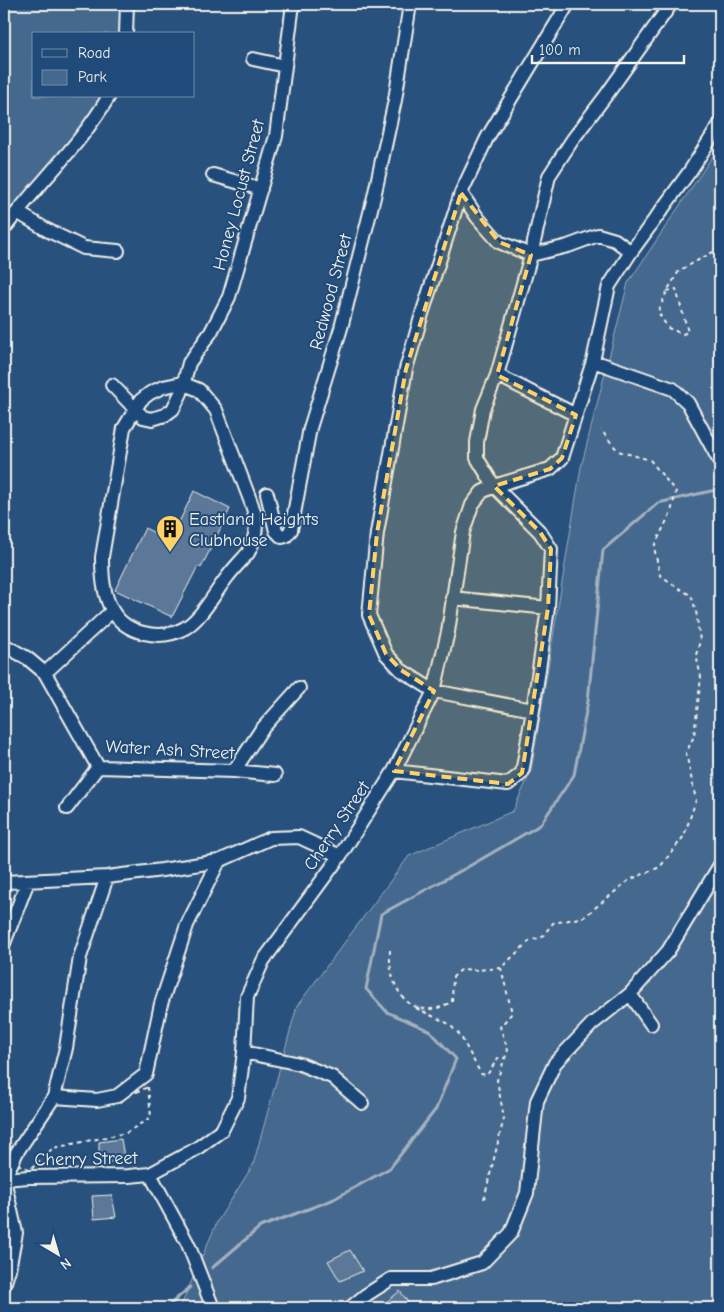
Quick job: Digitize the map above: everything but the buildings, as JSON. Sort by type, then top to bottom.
[{"type":"street","points":[[126,32],[127,4]]},
{"type":"street","name":"Honey Locust Street","points":[[136,409],[143,417],[152,418],[173,409],[178,402],[189,363],[211,332],[229,297],[276,136],[293,4]]},
{"type":"street","name":"Redwood Street","points":[[267,494],[276,531],[282,537],[286,536],[291,530],[310,428],[341,328],[374,197],[395,100],[410,4]]},
{"type":"street","points":[[533,710],[434,691],[401,670],[386,654],[369,615],[377,533],[406,369],[461,192],[487,138],[568,4]]},
{"type":"street","points":[[394,771],[508,784],[522,773],[548,608],[550,549],[540,532],[494,486],[477,458],[476,442],[483,409],[497,375],[531,255],[549,176],[573,139],[671,4]]},
{"type":"street","points":[[253,59],[285,66]]},
{"type":"street","points":[[4,229],[16,212],[71,152],[97,117],[108,98]]},
{"type":"street","name":"Cherry Street","points":[[4,1179],[150,1174],[196,1149],[222,1130],[238,1098],[244,1052],[247,997],[263,961],[340,856],[394,771],[434,691],[448,632],[463,532],[472,505],[482,492],[494,486],[550,469],[562,458],[593,361],[609,286],[631,252],[663,210],[720,124]]},
{"type":"street","points":[[214,175],[261,189]]},
{"type":"street","points":[[461,192],[477,217],[499,242],[531,255],[568,246],[598,234],[615,240],[631,252]]},
{"type":"street","points":[[16,212],[84,248],[118,250]]},
{"type":"street","points":[[593,361],[673,389],[688,403],[720,462]]},
{"type":"street","points":[[497,375],[576,415]]},
{"type":"street","points":[[182,383],[199,390],[216,410],[256,516],[257,528],[248,553],[196,619],[184,629],[155,636],[138,633],[126,626],[112,611],[102,575],[102,557],[124,428],[129,417],[141,400],[150,394],[163,387],[182,383]]},
{"type":"street","points":[[112,385],[136,409]]},
{"type":"street","points":[[452,598],[548,608]]},
{"type":"street","points":[[44,673],[112,611]]},
{"type":"street","name":"Water Ash Street","points":[[4,645],[27,658],[44,673],[98,767],[234,771],[275,775]]},
{"type":"street","points":[[234,771],[261,730],[299,688]]},
{"type":"street","points":[[67,808],[98,767]]},
{"type":"street","points":[[4,882],[108,877],[218,861],[271,838],[299,837],[340,856]]},
{"type":"street","points":[[54,1097],[97,1100],[116,1096],[146,1074],[161,1004],[186,924],[218,861]]},
{"type":"street","points":[[350,1308],[391,1279],[432,1279],[482,1263],[512,1232],[528,1193],[537,1101],[555,1063],[592,1024],[630,994],[668,951],[720,865]]},
{"type":"street","points":[[4,1285],[10,1269],[16,1233],[4,1179],[17,1152],[54,1097],[66,1048],[80,957],[108,877]]},
{"type":"street","points":[[4,943],[28,882]]},
{"type":"street","points":[[630,994],[651,1024]]},
{"type":"street","points":[[244,1052],[300,1064],[332,1076],[362,1103]]},
{"type":"street","points":[[150,1174],[188,1244],[212,1308]]},
{"type":"path","points":[[667,291],[676,289],[688,332],[683,334],[668,328],[658,312],[667,291],[679,271],[720,248]]},
{"type":"path","points":[[416,1008],[436,1008],[452,1002],[453,977],[462,968],[477,970],[501,968],[529,941],[542,937],[552,923],[584,917],[629,880],[660,868],[684,836],[696,800],[686,753],[694,736],[702,677],[696,655],[700,641],[696,611],[691,595],[660,575],[654,548],[671,512],[676,492],[650,460],[618,451],[601,430]]},
{"type":"path","points":[[390,950],[392,973],[398,993],[416,1008],[449,1024],[460,1035],[481,1074],[487,1076],[498,1058],[505,1058]]},
{"type":"path","points":[[484,1199],[504,1118],[497,1080],[508,1050],[500,1027],[512,1013],[501,968]]},
{"type":"path","points":[[148,1087],[151,1117],[126,1133],[53,1148],[30,1170],[16,1163],[57,1102],[116,1101],[148,1087]]},
{"type":"highlighted area","points":[[461,193],[499,242],[531,255],[497,375],[576,415],[562,458],[550,469],[494,486],[540,532],[551,549],[548,608],[522,773],[508,784],[394,771],[434,691],[401,670],[386,654],[369,615],[377,533],[406,369]]},
{"type":"green space","points":[[4,4],[127,4],[126,32],[32,32],[32,98],[107,98],[4,229]]},
{"type":"green space","points":[[720,145],[720,1308],[180,1308],[217,1222],[253,1165],[297,1006],[409,856],[513,811],[531,771],[581,467],[628,283]]},
{"type":"waterway","points":[[212,1268],[260,1227],[332,1200],[390,1168],[436,1109],[456,1059],[430,1031],[387,1012],[366,989],[381,914],[540,825],[574,775],[588,701],[603,550],[658,503],[720,489]]},
{"type":"waterway","points":[[166,1308],[190,1287]]},
{"type":"place","name":"Eastland Heights Clubhouse","points":[[170,553]]}]
